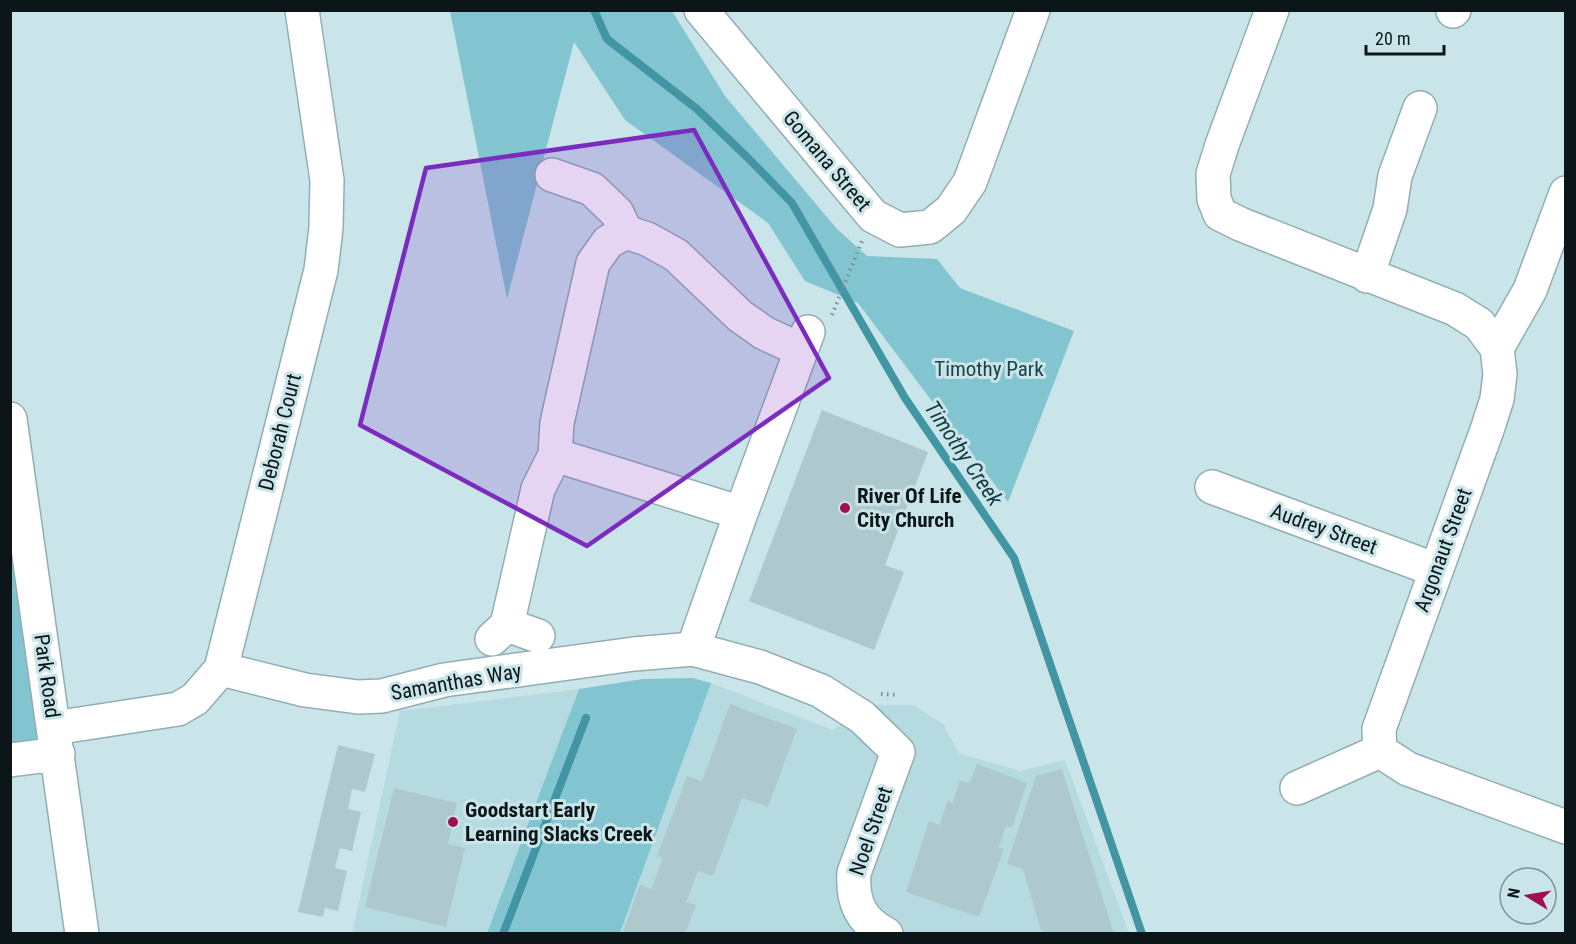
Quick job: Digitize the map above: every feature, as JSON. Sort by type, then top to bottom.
[{"type":"street","name":"Deborah Court","points":[[10,760],[56,741],[178,709],[195,699],[221,669],[321,270],[326,228],[327,180],[302,10]]},
{"type":"street","name":"Gomana Street","points":[[701,10],[873,216],[900,230],[930,227],[951,210],[970,182],[1033,10]]},
{"type":"street","points":[[1272,10],[1213,174],[1214,199],[1221,214],[1367,276],[1455,309],[1479,324],[1497,348],[1530,290],[1566,194]]},
{"type":"street","points":[[1367,276],[1390,208],[1395,176],[1420,108]]},
{"type":"street","points":[[552,175],[592,189],[617,213],[626,232],[647,239],[676,255],[740,316],[764,333],[813,333],[741,513],[693,649]]},
{"type":"street","points":[[538,636],[499,633],[538,489],[555,455],[557,423],[593,263],[608,242],[626,232]]},
{"type":"street","name":"Argonaut Street","points":[[1380,751],[1379,729],[1497,399],[1500,374],[1497,348]]},
{"type":"street","name":"Park Road","points":[[10,419],[82,933]]},
{"type":"street","points":[[555,455],[741,513]]},
{"type":"street","name":"Audrey Street","points":[[1212,487],[1436,570]]},
{"type":"street","name":"Samanthas Way","points":[[221,669],[305,690],[358,697],[381,696],[444,680],[634,654],[693,649],[760,667],[820,691],[862,717],[898,752]]},
{"type":"street","points":[[1297,788],[1380,751],[1408,769],[1566,826]]},
{"type":"street","name":"Noel Street","points":[[886,933],[872,926],[857,906],[853,885],[854,873],[898,752]]},
{"type":"path","points":[[813,333],[859,248]]},
{"type":"path","points":[[880,694],[899,695]]},
{"type":"highlighted area","points":[[694,130],[829,378],[587,546],[360,425],[426,168]]},
{"type":"shaded area","points":[[711,683],[833,730],[872,705],[914,705],[943,724],[959,753],[1020,771],[1065,760],[1129,933],[620,934]]},
{"type":"shaded area","name":"Goodstart Early Learning Slacks Creek","points":[[579,689],[487,933],[352,934],[400,711]]},
{"type":"green space","name":"Timothy Park","points":[[450,11],[672,11],[725,96],[837,229],[867,256],[937,259],[960,288],[1074,331],[1008,502],[858,303],[805,281],[768,223],[625,120],[574,42],[507,299]]},
{"type":"green space","points":[[10,527],[42,742],[10,747]]},
{"type":"green space","points":[[693,678],[711,683],[620,933],[487,933],[579,689],[643,679]]},
{"type":"building","name":"River Of Life City Church","points":[[822,410],[928,452],[885,565],[904,572],[874,650],[749,601]]},
{"type":"building","points":[[730,704],[797,729],[768,807],[742,798],[713,876],[698,871],[686,902],[696,905],[685,934],[622,934],[640,884],[651,889],[663,858],[657,856],[687,776],[702,781]]},
{"type":"building","points":[[338,745],[375,754],[365,792],[352,789],[348,809],[361,812],[352,851],[340,848],[335,868],[347,871],[338,911],[325,908],[323,917],[298,912]]},
{"type":"building","points":[[977,764],[1027,783],[1012,828],[1006,826],[999,848],[1004,849],[979,917],[906,892],[929,821],[940,825],[947,801],[952,803],[960,781],[970,783]]},
{"type":"building","points":[[1062,769],[1114,934],[1042,934],[1023,869],[1007,864],[1036,776]]},
{"type":"building","points":[[394,788],[457,803],[448,844],[465,848],[446,927],[365,907]]},
{"type":"waterway","name":"Timothy Creek","points":[[594,10],[607,39],[697,109],[792,203],[905,398],[1014,558],[1142,934]]},
{"type":"waterway","points":[[503,934],[586,718]]},
{"type":"place","name":"River Of Life City Church","points":[[845,508]]},
{"type":"place","name":"Goodstart Early Learning Slacks Creek","points":[[453,822]]}]
